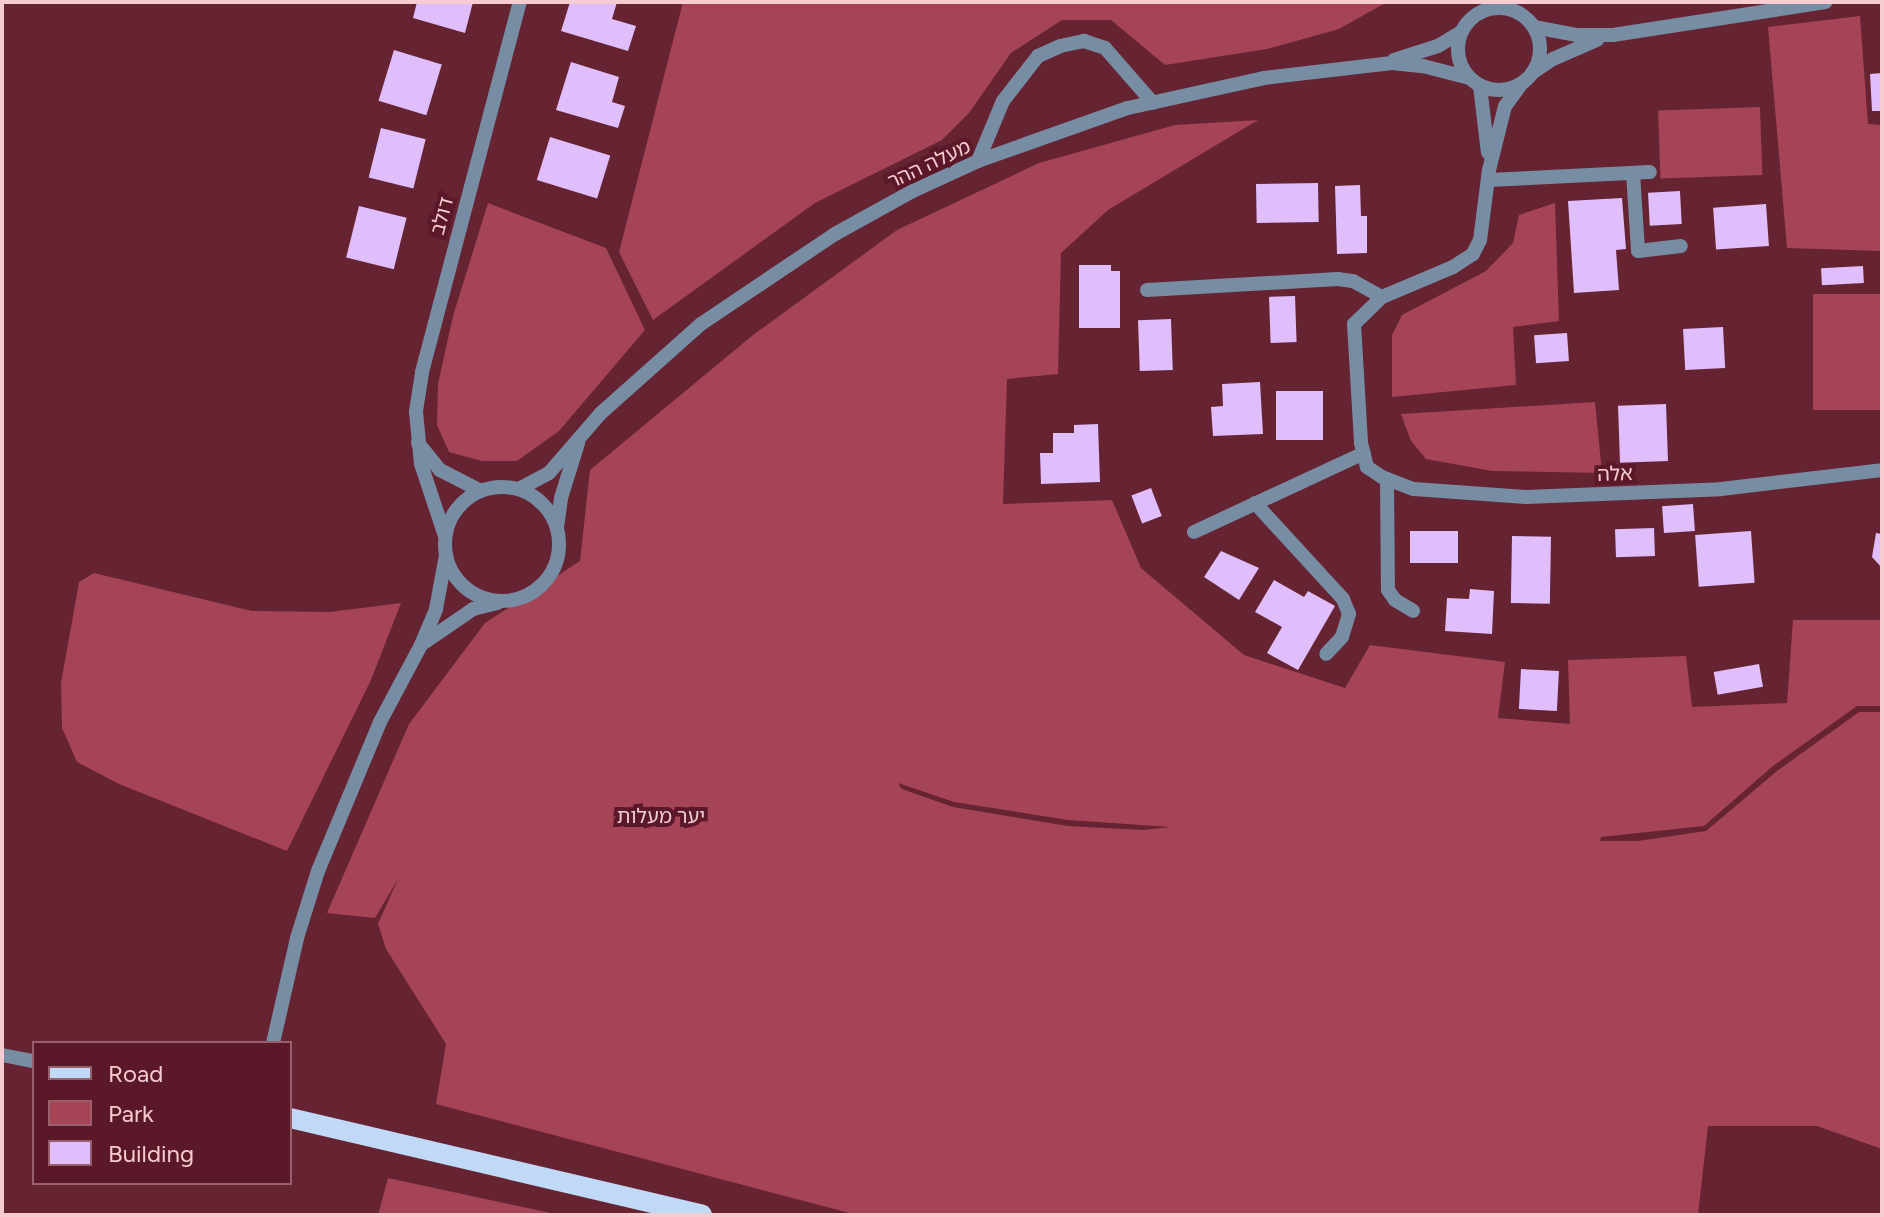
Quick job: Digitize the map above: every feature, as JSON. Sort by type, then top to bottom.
[{"type":"main road","points":[[292,1118],[702,1215]]},
{"type":"street","name":"דולב","points":[[445,536],[421,464],[416,411],[422,372],[520,2]]},
{"type":"street","points":[[1479,2],[1464,27],[1457,48],[1461,66],[1475,82],[1489,175]]},
{"type":"street","points":[[1534,27],[1577,35],[1613,35],[1825,2]]},
{"type":"street","points":[[1413,611],[1395,600],[1388,590],[1387,479],[1367,467],[1364,453],[1353,345],[1354,324],[1382,297],[1453,267],[1473,254],[1480,240],[1489,175],[1505,106],[1540,55],[1534,27],[1520,9],[1495,8],[1481,12],[1464,27]]},
{"type":"street","name":"מעלה ההר","points":[[1363,66],[1411,56],[1464,27]]},
{"type":"street","points":[[1475,82],[1509,89],[1576,47],[1613,35]]},
{"type":"street","points":[[978,161],[1003,101],[1038,56],[1060,46],[1084,41],[1105,48],[1153,103]]},
{"type":"street","name":"מעלה ההר","points":[[519,489],[549,473],[647,369],[701,324],[835,234],[913,191],[978,161],[1153,103],[1264,78],[1392,63],[1423,66],[1475,82]]},
{"type":"street","points":[[1489,175],[1650,172]]},
{"type":"street","points":[[1633,173],[1638,251],[1681,246]]},
{"type":"street","points":[[1147,290],[1338,279],[1353,281],[1382,297]]},
{"type":"street","points":[[421,645],[473,609],[523,597],[540,587],[555,567],[561,498],[579,438]]},
{"type":"street","points":[[418,443],[440,470],[481,491]]},
{"type":"street","points":[[1194,532],[1364,453]]},
{"type":"street","name":"אלה","points":[[1387,479],[1414,489],[1526,497],[1721,489],[1882,470]]},
{"type":"street","points":[[273,1041],[297,938],[318,871],[380,722],[421,645],[436,609],[449,522],[464,501],[481,491],[499,487],[519,489],[536,498],[557,528]]},
{"type":"street","points":[[1255,503],[1343,599],[1349,614],[1342,637],[1326,654]]},
{"type":"street","points":[[446,555],[452,572],[464,587],[486,599],[505,601]]},
{"type":"street","points":[[2,1055],[32,1061]]},
{"type":"green space","points":[[683,2],[1387,2],[1339,29],[1267,49],[1165,65],[1111,20],[1062,20],[1011,53],[969,113],[942,140],[815,203],[653,320],[619,252]]},
{"type":"green space","points":[[1860,16],[1868,124],[1882,125],[1882,251],[1787,248],[1768,27]]},
{"type":"green space","points":[[1760,107],[1762,175],[1660,179],[1658,111]]},
{"type":"green space","name":"יער מעלות","points":[[1258,120],[1108,210],[1061,253],[1058,374],[1007,379],[1003,504],[1112,500],[1141,568],[1244,655],[1345,688],[1370,645],[1505,662],[1498,718],[1570,724],[1568,660],[1686,656],[1692,707],[1787,703],[1793,620],[1882,620],[1882,706],[1857,706],[1773,766],[1704,826],[1601,837],[1600,841],[1638,841],[1706,831],[1777,771],[1859,712],[1882,712],[1882,1149],[1817,1126],[1708,1126],[1698,1215],[857,1215],[436,1104],[446,1044],[386,949],[378,924],[398,879],[375,918],[327,913],[409,724],[485,623],[580,561],[590,470],[753,335],[897,230],[1039,163],[1175,125]],"holes":[[[898,783],[954,802],[1068,820],[1170,827],[1143,830],[1068,826],[953,807],[902,789]]]},
{"type":"green space","points":[[488,203],[606,248],[645,330],[559,431],[517,461],[482,461],[449,452],[437,425],[438,384],[453,316]]},
{"type":"green space","points":[[1555,203],[1559,321],[1513,327],[1516,385],[1392,397],[1392,335],[1402,315],[1486,271],[1513,243],[1519,215]]},
{"type":"green space","points":[[1813,294],[1882,294],[1882,410],[1813,410]]},
{"type":"green space","points":[[1595,402],[1602,473],[1492,471],[1426,459],[1411,441],[1401,414]]},
{"type":"green space","points":[[94,573],[252,611],[330,612],[401,603],[371,680],[287,851],[119,784],[77,762],[62,728],[61,683],[79,582]]},
{"type":"green space","points":[[388,1178],[560,1215],[378,1215]]},
{"type":"building","points":[[417,2],[473,2],[465,33],[413,18]]},
{"type":"building","points":[[570,2],[617,2],[612,19],[636,26],[628,51],[561,31]]},
{"type":"building","points":[[394,50],[442,65],[426,115],[379,101]]},
{"type":"building","points":[[571,62],[619,77],[612,102],[625,106],[618,128],[556,110]]},
{"type":"building","points":[[1882,73],[1882,111],[1872,111],[1870,74]]},
{"type":"building","points":[[381,128],[426,139],[413,189],[369,177]]},
{"type":"building","points":[[550,137],[610,155],[597,198],[537,180]]},
{"type":"building","points":[[1318,183],[1319,222],[1257,223],[1256,184]]},
{"type":"building","points":[[1360,185],[1361,216],[1367,216],[1367,253],[1337,254],[1335,186]]},
{"type":"building","points":[[1680,191],[1682,224],[1650,226],[1648,193]]},
{"type":"building","points":[[1622,198],[1626,249],[1616,250],[1619,290],[1574,293],[1568,201]]},
{"type":"building","points":[[1766,204],[1769,246],[1716,250],[1713,208]]},
{"type":"building","points":[[359,206],[407,218],[394,269],[346,257]]},
{"type":"building","points":[[1079,265],[1111,265],[1111,271],[1120,271],[1120,328],[1079,328]]},
{"type":"building","points":[[1863,266],[1864,283],[1822,285],[1821,268]]},
{"type":"building","points":[[1295,296],[1297,342],[1271,343],[1269,297]]},
{"type":"building","points":[[1171,319],[1173,370],[1140,371],[1138,320]]},
{"type":"building","points":[[1723,327],[1725,368],[1685,370],[1683,329]]},
{"type":"building","points":[[1567,333],[1569,361],[1536,363],[1534,335]]},
{"type":"building","points":[[1260,382],[1263,434],[1213,436],[1211,407],[1223,406],[1222,384]]},
{"type":"building","points":[[1276,391],[1323,391],[1323,440],[1276,440]]},
{"type":"building","points":[[1666,404],[1668,461],[1620,463],[1618,406]]},
{"type":"building","points":[[1098,424],[1100,482],[1041,484],[1040,453],[1053,453],[1053,433],[1074,433],[1074,425]]},
{"type":"building","points":[[1151,488],[1162,516],[1142,524],[1131,496]]},
{"type":"building","points":[[1693,504],[1695,531],[1664,533],[1662,506]]},
{"type":"building","points":[[1654,528],[1655,556],[1616,557],[1615,529]]},
{"type":"building","points":[[1410,531],[1458,531],[1458,563],[1410,563]]},
{"type":"building","points":[[1751,531],[1755,583],[1699,587],[1695,535]]},
{"type":"building","points":[[1876,533],[1882,534],[1882,568],[1872,557]]},
{"type":"building","points":[[1512,536],[1551,537],[1550,604],[1511,603]]},
{"type":"building","points":[[1221,551],[1259,568],[1239,600],[1204,577]]},
{"type":"building","points":[[1274,580],[1304,597],[1308,591],[1335,606],[1298,670],[1267,653],[1282,627],[1255,612]]},
{"type":"building","points":[[1470,589],[1494,591],[1492,634],[1445,631],[1447,598],[1469,599]]},
{"type":"building","points":[[1759,664],[1763,687],[1718,695],[1714,672]]},
{"type":"building","points":[[1521,669],[1559,671],[1557,711],[1519,709]]}]
